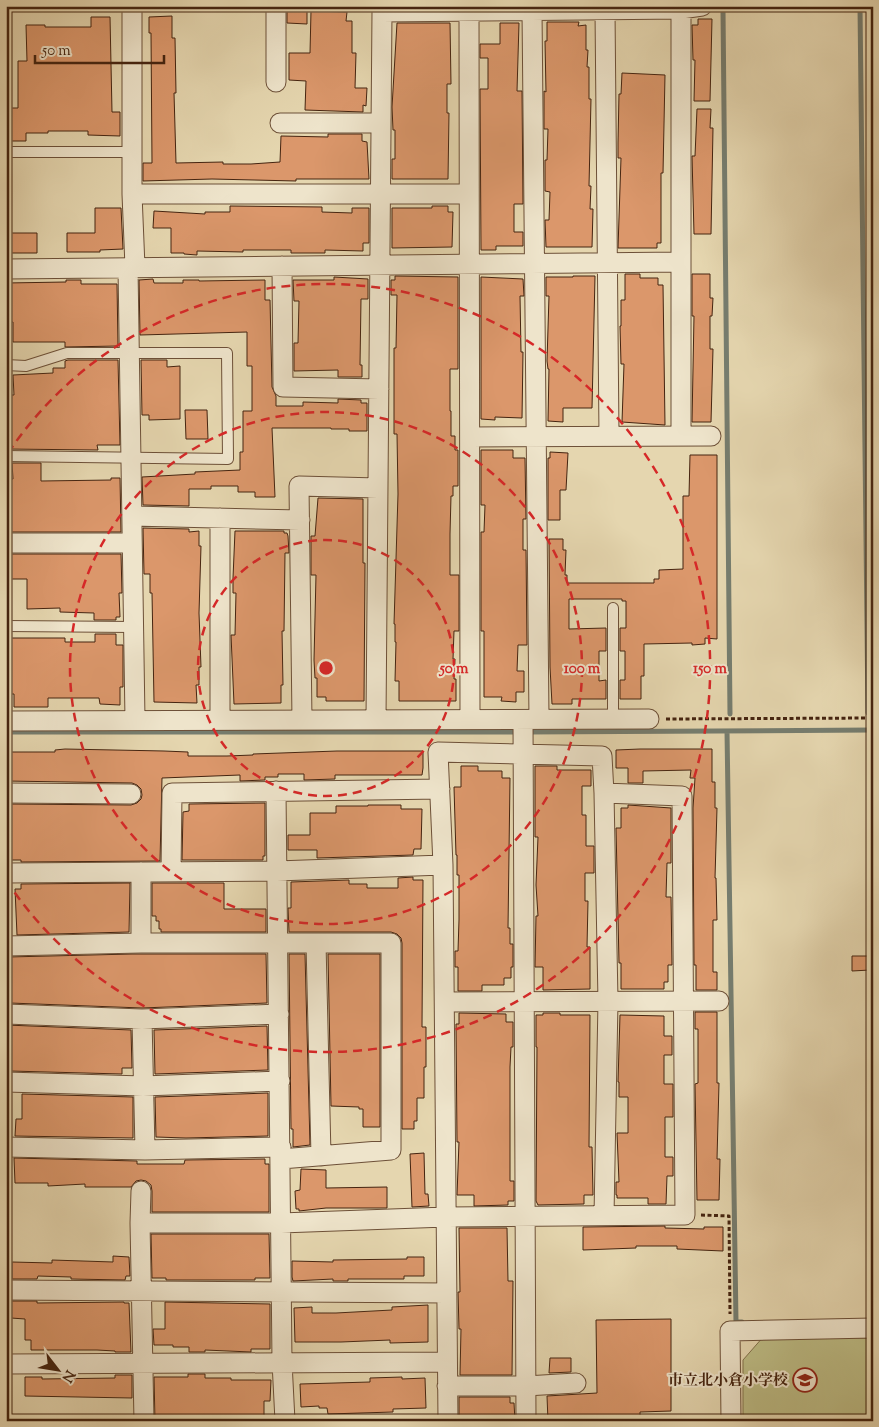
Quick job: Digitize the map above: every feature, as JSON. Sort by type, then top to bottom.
[{"type":"street","points":[[132,6],[132,194],[129,352],[135,720]]},
{"type":"street","points":[[276,6],[276,82]]},
{"type":"street","points":[[376,720],[382,12],[681,9],[702,6]]},
{"type":"street","points":[[680,435],[681,9]]},
{"type":"street","points":[[605,10],[609,435]]},
{"type":"street","points":[[469,11],[470,719]]},
{"type":"street","points":[[526,1421],[523,753],[531,719],[536,436],[532,11]]},
{"type":"street","points":[[280,123],[381,123]]},
{"type":"street","points":[[132,194],[469,194]]},
{"type":"street","points":[[6,269],[681,262]]},
{"type":"street","points":[[282,266],[283,386],[379,389]]},
{"type":"street","points":[[470,436],[710,436]]},
{"type":"street","points":[[302,720],[300,486],[378,488]]},
{"type":"street","points":[[132,516],[300,520]]},
{"type":"street","points":[[220,518],[220,720]]},
{"type":"street","points":[[6,543],[132,543]]},
{"type":"street","points":[[6,720],[649,719]]},
{"type":"street","points":[[448,1421],[443,865],[438,752],[602,756],[608,1001],[604,1216]]},
{"type":"street","points":[[170,872],[172,793],[440,789]]},
{"type":"street","points":[[276,791],[282,1362],[285,1421]]},
{"type":"street","points":[[6,793],[131,794]]},
{"type":"street","points":[[140,1223],[281,1223],[446,1217],[685,1215],[682,796],[604,793]]},
{"type":"street","points":[[6,873],[277,871],[443,865]]},
{"type":"street","points":[[141,872],[141,943]]},
{"type":"street","points":[[6,946],[141,943],[391,943],[391,1150],[321,1156],[281,1153],[6,1147]]},
{"type":"street","points":[[316,943],[321,1156]]},
{"type":"street","points":[[445,1002],[719,1001]]},
{"type":"street","points":[[6,1014],[142,1019],[279,1014]]},
{"type":"street","points":[[142,1019],[144,1150]]},
{"type":"street","points":[[6,1082],[142,1086],[280,1081]]},
{"type":"street","points":[[141,1191],[144,1421]]},
{"type":"street","points":[[6,1290],[447,1294]]},
{"type":"street","points":[[731,1421],[730,1331],[873,1328]]},
{"type":"street","points":[[6,1364],[447,1362]]},
{"type":"street","points":[[448,1386],[526,1386],[576,1383]]},
{"type":"lane","points":[[6,152],[131,152]]},
{"type":"lane","points":[[6,365],[26,366],[68,353],[227,353],[228,459],[6,456]]},
{"type":"lane","points":[[613,608],[613,719]]},
{"type":"lane","points":[[6,626],[134,627]]},
{"type":"path","points":[[869,6],[873,498]]},
{"type":"path","points":[[649,719],[873,718]]},
{"type":"path","points":[[685,1215],[729,1216],[730,1331]]},
{"type":"shaded area","name":"市立北小倉小学校","points":[[764,1336],[873,1338],[873,1421],[743,1421],[743,1360]]},
{"type":"building","points":[[287,7],[307,7],[307,24],[287,23]]},
{"type":"building","points":[[311,11],[347,12],[346,21],[352,21],[352,53],[356,53],[355,88],[367,88],[366,106],[363,105],[363,112],[305,110],[306,81],[289,80],[289,53],[310,53]]},
{"type":"building","points":[[172,16],[172,38],[175,38],[176,163],[223,162],[223,164],[251,164],[280,162],[281,136],[328,137],[328,134],[362,134],[362,141],[367,142],[369,179],[143,181],[143,163],[152,163],[151,33],[149,33],[149,17]]},
{"type":"building","points":[[91,17],[110,17],[112,112],[120,112],[120,136],[88,135],[88,131],[48,131],[48,133],[26,133],[26,141],[8,141],[7,108],[18,108],[18,61],[27,61],[26,25],[91,27]]},
{"type":"building","points":[[698,19],[712,19],[710,101],[694,101],[695,60],[693,60],[692,25],[698,25]]},
{"type":"building","points":[[547,22],[579,22],[578,26],[586,25],[589,99],[591,99],[589,186],[591,186],[590,209],[593,209],[592,247],[546,247],[545,220],[549,220],[550,192],[545,191],[548,129],[544,129]]},
{"type":"building","points":[[397,23],[450,23],[451,84],[447,84],[447,113],[449,113],[448,179],[392,179],[392,159],[395,159],[395,130],[393,130],[392,107]]},
{"type":"building","points":[[500,23],[519,23],[517,91],[522,91],[523,204],[514,204],[514,232],[523,232],[523,246],[496,246],[496,250],[481,250],[480,89],[488,89],[488,58],[480,58],[480,44],[500,44]]},
{"type":"building","points":[[622,73],[665,75],[663,173],[661,173],[661,243],[657,243],[657,248],[618,248],[621,158],[618,158],[619,94],[621,94]]},
{"type":"building","points":[[697,109],[711,109],[710,128],[713,128],[711,234],[694,234],[692,156],[695,156]]},
{"type":"building","points":[[230,206],[322,207],[322,212],[352,213],[352,208],[369,208],[369,243],[363,243],[363,251],[325,250],[325,253],[291,253],[291,250],[197,251],[197,255],[171,253],[171,228],[153,228],[154,211],[205,214],[205,212],[230,212]]},
{"type":"building","points":[[432,206],[448,206],[448,212],[453,212],[452,247],[392,248],[392,208],[432,208]]},
{"type":"building","points":[[95,208],[121,208],[123,249],[100,250],[100,252],[67,252],[67,233],[95,233]]},
{"type":"building","points":[[8,233],[37,233],[37,253],[8,253]]},
{"type":"building","points":[[625,274],[640,274],[640,278],[658,278],[658,285],[663,285],[665,425],[622,422],[624,364],[621,364],[620,326],[621,300],[625,300]]},
{"type":"building","points":[[692,274],[710,274],[710,298],[713,298],[712,316],[710,316],[710,349],[713,349],[711,422],[692,422],[694,316],[692,316]]},
{"type":"building","points":[[395,276],[458,277],[458,369],[450,369],[451,436],[455,436],[455,450],[458,450],[458,486],[453,486],[453,496],[451,496],[450,534],[450,575],[459,575],[459,631],[454,631],[453,659],[455,659],[456,701],[399,701],[399,681],[395,681],[396,642],[394,624],[398,494],[397,434],[394,434],[394,348],[396,348],[397,295],[391,295],[391,280],[395,280]]},
{"type":"building","points":[[595,276],[592,408],[563,408],[563,422],[548,421],[549,296],[546,296],[546,277]]},
{"type":"building","points":[[334,277],[368,279],[368,299],[361,299],[360,365],[362,365],[362,377],[338,377],[338,370],[294,371],[294,343],[298,343],[299,301],[294,301],[293,280],[334,280]]},
{"type":"building","points":[[481,277],[523,279],[524,296],[520,296],[521,352],[523,352],[522,418],[495,417],[495,420],[481,419]]},
{"type":"building","points":[[153,279],[154,283],[183,283],[183,280],[265,280],[265,300],[270,300],[272,387],[276,396],[276,406],[303,406],[303,402],[338,403],[338,399],[361,400],[361,403],[367,403],[367,431],[331,428],[272,428],[275,497],[255,497],[255,492],[238,492],[238,486],[211,486],[211,489],[189,489],[189,506],[143,505],[142,477],[240,470],[240,452],[243,452],[243,411],[252,411],[252,366],[247,366],[247,332],[140,335],[139,280]]},
{"type":"building","points":[[66,280],[81,280],[81,284],[117,284],[118,346],[65,347],[65,342],[13,342],[13,322],[6,322],[6,283],[66,282]]},
{"type":"building","points":[[118,360],[120,445],[97,445],[98,450],[6,449],[6,395],[14,395],[13,375],[53,373],[53,368],[65,368],[65,361]]},
{"type":"building","points":[[141,360],[167,360],[167,367],[180,366],[180,419],[149,420],[149,415],[142,415]]},
{"type":"building","points":[[185,410],[207,410],[208,439],[186,439]]},
{"type":"building","points":[[481,450],[513,450],[513,458],[525,458],[526,519],[523,519],[523,550],[526,550],[527,645],[518,645],[517,671],[524,671],[524,692],[516,692],[516,702],[501,701],[502,697],[484,697],[484,631],[481,631],[481,532],[484,532],[485,505],[481,505]]},
{"type":"building","points":[[550,452],[568,453],[566,490],[560,490],[560,520],[548,520],[548,458],[550,458]]},
{"type":"building","points":[[690,455],[717,455],[717,639],[705,638],[705,644],[692,645],[692,643],[644,644],[644,676],[641,676],[641,699],[620,699],[620,680],[625,680],[625,651],[620,651],[620,628],[626,628],[626,601],[622,601],[622,599],[569,599],[569,629],[606,628],[606,651],[599,651],[599,681],[606,680],[606,699],[572,699],[572,704],[552,704],[549,539],[563,539],[563,550],[566,550],[565,575],[567,575],[567,583],[654,583],[654,579],[659,579],[659,570],[683,569],[683,496],[689,496]]},
{"type":"building","points":[[12,463],[41,463],[41,481],[111,480],[111,478],[120,478],[121,532],[6,532],[6,485],[9,485],[9,479],[13,479]]},
{"type":"building","points":[[318,498],[363,499],[363,563],[365,563],[364,701],[326,701],[326,697],[317,697],[317,678],[315,678],[314,660],[316,575],[311,575],[311,536],[315,536]]},
{"type":"building","points":[[143,528],[189,529],[189,532],[199,531],[199,546],[201,546],[199,613],[201,667],[199,667],[199,685],[196,685],[197,703],[154,702],[152,593],[150,593],[150,574],[144,574]]},
{"type":"building","points":[[235,531],[284,531],[288,536],[289,553],[285,553],[284,631],[282,631],[283,685],[281,685],[281,703],[234,704],[231,635],[235,635],[236,593],[233,593],[233,578]]},
{"type":"building","points":[[10,554],[121,554],[122,593],[119,593],[120,617],[116,617],[116,620],[94,620],[94,613],[60,612],[60,608],[27,609],[27,579],[6,579],[6,559]]},
{"type":"building","points":[[95,634],[116,634],[116,645],[123,645],[123,687],[120,687],[120,705],[100,704],[99,698],[48,698],[48,707],[14,707],[14,694],[6,694],[6,638],[65,638],[65,642],[95,642]]},
{"type":"building","points":[[712,749],[712,782],[715,782],[715,808],[717,808],[715,878],[717,920],[713,920],[713,972],[717,972],[717,990],[696,990],[696,965],[694,965],[693,808],[695,778],[690,778],[691,770],[643,771],[643,783],[628,783],[628,768],[616,768],[616,750]]},
{"type":"building","points":[[55,750],[188,752],[188,756],[337,751],[423,751],[423,768],[422,775],[335,775],[335,779],[304,780],[304,774],[278,774],[278,777],[265,777],[265,780],[240,781],[240,775],[162,778],[160,861],[21,862],[21,860],[6,860],[6,829],[10,829],[11,804],[131,805],[141,799],[141,789],[132,783],[6,781],[6,752],[55,752]]},
{"type":"building","points":[[461,766],[478,766],[478,771],[502,771],[502,778],[510,778],[508,928],[510,928],[510,944],[513,944],[513,967],[511,967],[511,978],[504,978],[504,985],[482,985],[482,991],[458,991],[458,967],[455,967],[455,951],[458,951],[459,875],[457,875],[454,787],[461,787]]},
{"type":"building","points":[[535,766],[557,766],[557,770],[591,770],[591,786],[582,786],[582,815],[586,815],[586,846],[594,846],[594,873],[585,873],[585,901],[588,901],[587,947],[590,947],[590,989],[543,990],[543,967],[535,967],[536,916],[538,916],[536,885],[538,837],[535,837]]},
{"type":"building","points":[[265,803],[265,856],[263,856],[263,860],[182,860],[183,812],[189,811],[189,804]]},
{"type":"building","points":[[401,805],[401,809],[422,809],[421,849],[414,849],[413,855],[317,858],[317,850],[288,850],[288,835],[310,835],[310,813],[336,813],[336,806]]},
{"type":"building","points":[[628,805],[671,808],[671,863],[667,863],[666,897],[671,897],[672,965],[668,965],[668,982],[664,982],[664,989],[621,989],[616,828],[621,828],[621,808],[628,808]]},
{"type":"building","points":[[413,877],[413,880],[423,880],[422,1027],[426,1027],[426,1067],[424,1067],[424,1098],[417,1098],[417,1121],[414,1121],[414,1129],[402,1129],[401,938],[391,932],[289,932],[288,908],[291,908],[291,882],[349,880],[349,884],[367,884],[367,888],[398,888],[398,878]]},
{"type":"building","points":[[130,883],[129,932],[17,935],[15,889],[21,889],[21,884]]},
{"type":"building","points":[[152,883],[224,883],[224,909],[266,909],[266,932],[161,932],[159,921],[156,921],[156,916],[152,916]]},
{"type":"building","points":[[132,954],[266,954],[267,1003],[142,1008],[10,1003],[11,992],[6,992],[8,957]]},
{"type":"building","points":[[289,954],[305,954],[310,1145],[293,1147],[293,1129],[291,1129]]},
{"type":"building","points":[[328,954],[380,954],[380,1127],[363,1127],[363,1109],[359,1109],[359,1107],[331,1106]]},
{"type":"building","points":[[852,956],[869,956],[870,970],[852,971]]},
{"type":"building","points":[[695,1012],[717,1012],[717,1083],[719,1083],[717,1159],[720,1159],[719,1200],[697,1200],[695,1084],[698,1083],[698,1029],[695,1029]]},
{"type":"building","points":[[459,1013],[506,1014],[506,1022],[513,1022],[513,1047],[511,1047],[510,1067],[510,1181],[514,1181],[514,1201],[508,1201],[508,1205],[474,1206],[474,1195],[457,1195],[459,1142],[457,1142],[456,1024],[459,1024]]},
{"type":"building","points":[[543,1013],[590,1015],[589,1147],[592,1147],[593,1195],[584,1195],[584,1204],[538,1205],[536,1201],[536,1015],[543,1015]]},
{"type":"building","points":[[620,1015],[664,1016],[664,1036],[672,1036],[672,1055],[664,1055],[664,1084],[673,1084],[673,1117],[665,1117],[665,1157],[673,1157],[673,1176],[667,1176],[666,1204],[648,1204],[648,1198],[617,1198],[616,1195],[616,1182],[619,1182],[617,1133],[628,1133],[628,1097],[619,1097]]},
{"type":"building","points":[[6,1025],[131,1030],[132,1068],[122,1068],[122,1074],[10,1071],[8,1067],[8,1034],[6,1034]]},
{"type":"building","points":[[267,1026],[268,1070],[155,1074],[154,1030]]},
{"type":"building","points":[[268,1093],[268,1136],[156,1137],[155,1097]]},
{"type":"building","points":[[22,1094],[133,1097],[133,1138],[15,1136],[16,1119],[22,1119]]},
{"type":"building","points":[[424,1153],[425,1194],[428,1194],[429,1206],[412,1207],[410,1154]]},
{"type":"building","points":[[14,1158],[137,1161],[137,1164],[184,1164],[185,1160],[265,1159],[265,1164],[269,1164],[269,1212],[152,1212],[151,1185],[141,1180],[136,1181],[131,1187],[85,1187],[85,1184],[48,1186],[48,1183],[15,1183]]},
{"type":"building","points":[[301,1169],[326,1170],[326,1188],[387,1187],[387,1208],[326,1208],[299,1211],[299,1209],[296,1209],[295,1191],[300,1190]]},
{"type":"building","points":[[665,1226],[665,1228],[704,1229],[704,1227],[723,1227],[723,1251],[677,1249],[677,1246],[636,1246],[636,1248],[583,1250],[583,1227]]},
{"type":"building","points":[[459,1228],[507,1228],[508,1281],[513,1281],[512,1375],[460,1375]]},
{"type":"building","points":[[151,1234],[269,1234],[270,1278],[255,1278],[255,1280],[166,1280],[166,1278],[152,1278]]},
{"type":"building","points":[[113,1256],[129,1257],[130,1276],[126,1276],[125,1280],[38,1276],[37,1279],[12,1279],[12,1262],[52,1263],[52,1260],[113,1262]]},
{"type":"building","points":[[407,1257],[424,1257],[424,1276],[404,1276],[404,1279],[348,1279],[348,1281],[333,1281],[333,1279],[293,1281],[292,1277],[292,1261],[333,1262],[333,1260],[407,1259]]},
{"type":"building","points":[[11,1301],[37,1301],[37,1303],[129,1303],[131,1352],[31,1350],[31,1340],[25,1340],[25,1319],[11,1318]]},
{"type":"building","points":[[165,1302],[270,1304],[270,1349],[251,1349],[251,1352],[205,1350],[205,1352],[189,1352],[189,1347],[154,1345],[153,1329],[165,1329]]},
{"type":"building","points":[[428,1305],[428,1342],[390,1343],[390,1340],[295,1342],[294,1308],[312,1307],[312,1313],[336,1313],[392,1310],[392,1307]]},
{"type":"building","points":[[671,1319],[671,1411],[640,1412],[640,1421],[548,1421],[547,1396],[597,1393],[596,1320]]},
{"type":"building","points":[[550,1358],[571,1358],[571,1372],[549,1373]]},
{"type":"building","points":[[188,1374],[205,1374],[205,1378],[231,1378],[231,1380],[271,1380],[270,1401],[264,1401],[264,1421],[155,1421],[154,1377],[188,1377]]},
{"type":"building","points":[[115,1375],[132,1375],[132,1398],[25,1396],[25,1377],[42,1377],[42,1379],[115,1378]]},
{"type":"building","points":[[402,1377],[402,1379],[425,1378],[426,1408],[393,1409],[393,1412],[328,1414],[327,1408],[319,1408],[319,1406],[301,1407],[300,1384],[370,1382],[370,1378]]},
{"type":"building","points":[[459,1397],[510,1397],[510,1403],[514,1403],[515,1421],[459,1421]]},
{"type":"waterway","points":[[860,6],[868,713]]},
{"type":"waterway","points":[[723,10],[730,714]]},
{"type":"waterway","points":[[527,732],[873,730]]},
{"type":"waterway","points":[[727,731],[736,1322],[742,1322]]},
{"type":"waterway","points":[[6,732],[518,732]]},
{"type":"place","name":"市立北小倉小学校","points":[[805,1380]]}]
